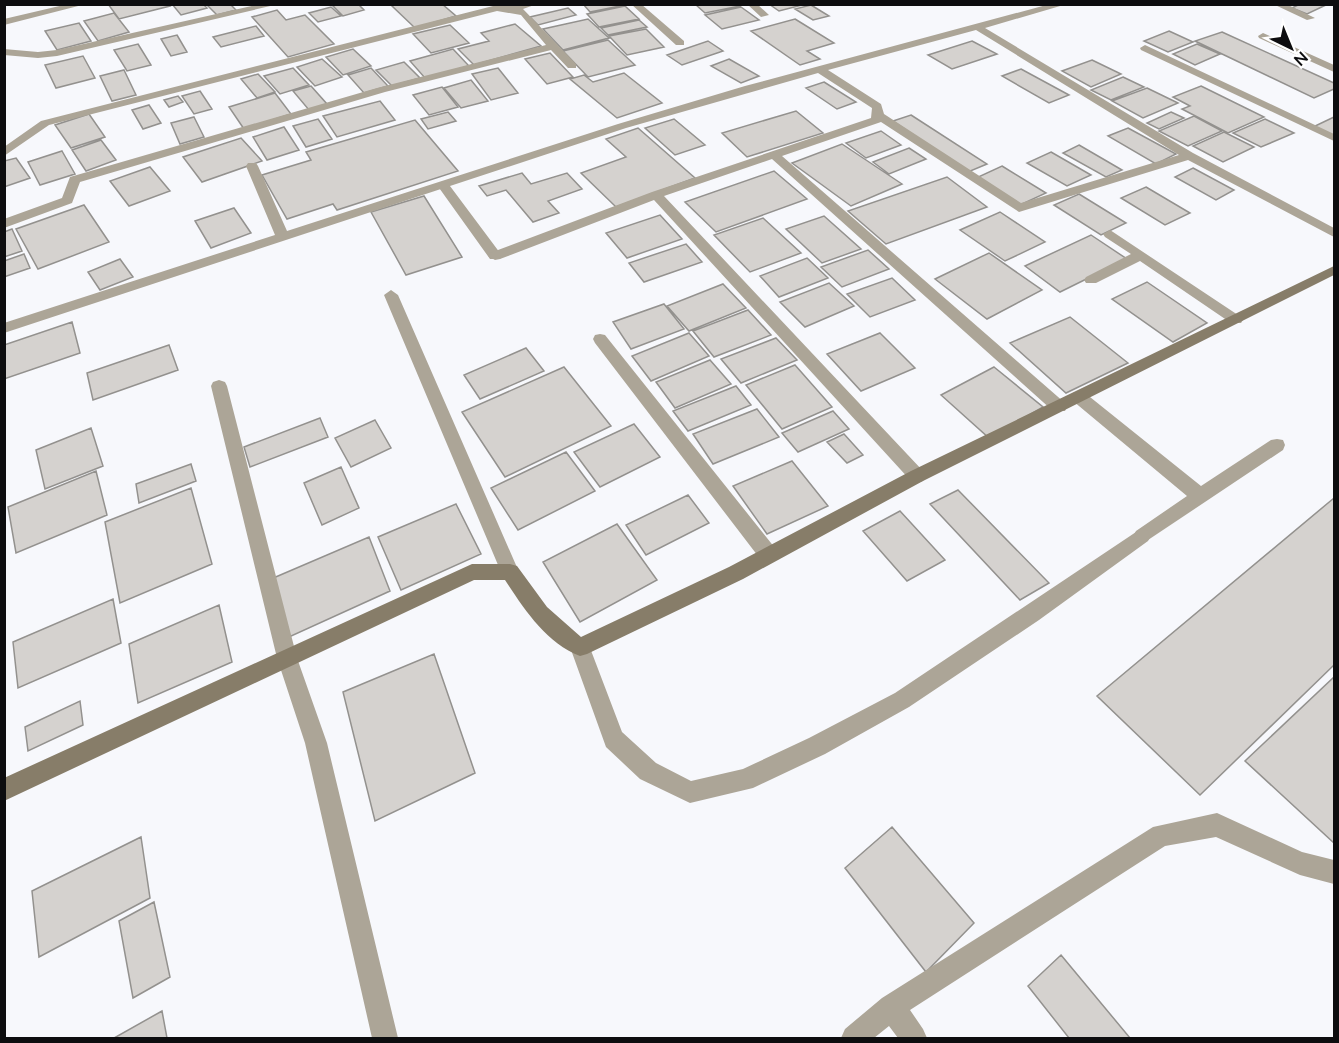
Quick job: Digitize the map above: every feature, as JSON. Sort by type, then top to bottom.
[{"type":"street","points":[[4,21],[82,4]]},
{"type":"street","points":[[4,52],[38,55],[57,53],[275,4]]},
{"type":"street","points":[[4,153],[45,123],[497,8],[514,9],[533,4]]},
{"type":"street","points":[[635,4],[680,43]]},
{"type":"street","points":[[751,4],[764,15]]},
{"type":"street","points":[[4,327],[622,126],[819,69],[980,28],[1063,4]]},
{"type":"street","points":[[1277,4],[1310,18]]},
{"type":"street","points":[[514,9],[524,14],[572,66]]},
{"type":"street","points":[[980,28],[1190,156],[1335,232]]},
{"type":"street","points":[[1263,36],[1335,69]]},
{"type":"street","points":[[4,224],[68,200],[74,180],[381,90],[553,46]]},
{"type":"street","points":[[1145,48],[1335,138]]},
{"type":"street","points":[[443,185],[495,256],[656,195],[876,120],[879,111],[876,106],[819,69]]},
{"type":"street","points":[[878,115],[1019,208],[1190,156]]},
{"type":"street","points":[[774,155],[1059,407]]},
{"type":"street","points":[[252,166],[284,237]]},
{"type":"street","points":[[656,195],[917,477]]},
{"type":"street","points":[[1110,234],[1236,320]]},
{"type":"street","points":[[1091,280],[1140,255]]},
{"type":"street","points":[[580,647],[736,573],[917,477],[1335,270]]},
{"type":"street","points":[[391,295],[510,572],[531,603],[559,634],[580,647],[614,740],[648,771],[690,792],[745,780],[817,746],[903,700],[1032,614],[1276,445]]},
{"type":"street","points":[[600,339],[768,554]]},
{"type":"street","points":[[219,386],[287,658],[316,743],[385,1038]]},
{"type":"street","points":[[1079,397],[1200,496]]},
{"type":"street","points":[[4,790],[472,572],[510,572]]},
{"type":"street","points":[[854,1038],[891,1007],[1161,835],[1217,825],[1300,862],[1335,872]]},
{"type":"street","points":[[891,1007],[914,1038]]},
{"type":"building","points":[[108,4],[168,4],[170,6],[119,19]]},
{"type":"building","points":[[172,4],[203,4],[207,8],[181,15]]},
{"type":"building","points":[[206,4],[230,4],[236,10],[217,15]]},
{"type":"building","points":[[358,4],[364,10],[343,16],[333,6]]},
{"type":"building","points":[[442,4],[456,16],[415,28],[392,6]]},
{"type":"building","points":[[583,4],[624,4],[625,5],[590,12]]},
{"type":"building","points":[[695,4],[739,4],[740,6],[705,13]]},
{"type":"building","points":[[769,4],[806,4],[779,11]]},
{"type":"building","points":[[1300,4],[1328,4],[1307,14],[1292,8]]},
{"type":"building","points":[[811,5],[829,16],[813,20],[795,9]]},
{"type":"building","points":[[625,6],[639,19],[599,27],[587,14]]},
{"type":"building","points":[[331,7],[341,16],[318,22],[309,13]]},
{"type":"building","points":[[741,7],[759,20],[722,29],[705,15]]},
{"type":"building","points":[[568,8],[576,15],[538,25],[530,17]]},
{"type":"building","points":[[277,10],[286,20],[305,15],[334,44],[288,57],[252,17]]},
{"type":"building","points":[[114,13],[129,32],[98,41],[84,21]]},
{"type":"building","points":[[588,19],[609,38],[563,50],[543,29]]},
{"type":"building","points":[[795,19],[834,43],[807,51],[820,59],[800,65],[751,31]]},
{"type":"building","points":[[639,20],[647,27],[608,35],[601,28]]},
{"type":"building","points":[[79,23],[91,41],[57,50],[45,31]]},
{"type":"building","points":[[515,24],[541,46],[474,65],[458,49],[489,41],[481,33]]},
{"type":"building","points":[[450,25],[469,43],[431,53],[413,34]]},
{"type":"building","points":[[256,26],[264,36],[221,47],[213,37]]},
{"type":"building","points":[[646,29],[664,47],[627,55],[609,36]]},
{"type":"building","points":[[1169,31],[1193,42],[1168,52],[1144,41]]},
{"type":"building","points":[[1222,32],[1334,83],[1334,89],[1314,98],[1195,41]]},
{"type":"building","points":[[177,35],[187,52],[171,56],[161,39]]},
{"type":"building","points":[[608,40],[635,65],[588,77],[563,51]]},
{"type":"building","points":[[708,41],[723,51],[682,65],[667,55]]},
{"type":"building","points":[[972,41],[997,54],[952,69],[928,55]]},
{"type":"building","points":[[138,44],[151,65],[127,71],[114,50]]},
{"type":"building","points":[[1197,44],[1220,54],[1195,65],[1173,54]]},
{"type":"building","points":[[353,49],[371,66],[343,75],[326,57]]},
{"type":"building","points":[[453,49],[469,66],[425,78],[410,61]]},
{"type":"building","points":[[550,53],[573,77],[547,84],[525,59]]},
{"type":"building","points":[[83,56],[95,78],[56,88],[45,65]]},
{"type":"building","points":[[322,59],[342,77],[315,86],[297,67]]},
{"type":"building","points":[[729,59],[759,76],[741,83],[711,66]]},
{"type":"building","points":[[1092,60],[1121,74],[1091,87],[1062,71]]},
{"type":"building","points":[[404,62],[420,78],[392,86],[376,70]]},
{"type":"building","points":[[293,68],[309,85],[280,94],[264,76]]},
{"type":"building","points":[[371,68],[388,86],[364,93],[348,75]]},
{"type":"building","points":[[498,68],[518,93],[491,100],[472,74]]},
{"type":"building","points":[[1021,69],[1069,95],[1049,103],[1002,76]]},
{"type":"building","points":[[124,70],[136,95],[112,101],[100,76]]},
{"type":"building","points":[[624,73],[662,103],[617,118],[570,79],[584,75],[593,82]]},
{"type":"building","points":[[258,74],[275,92],[257,98],[241,79]]},
{"type":"building","points":[[1123,77],[1144,87],[1111,100],[1091,90]]},
{"type":"building","points":[[471,80],[488,101],[461,108],[444,88]]},
{"type":"building","points":[[824,82],[856,102],[837,109],[806,88]]},
{"type":"building","points":[[311,86],[327,104],[309,110],[293,91]]},
{"type":"building","points":[[1201,86],[1264,117],[1228,133],[1182,109],[1190,106],[1173,97]]},
{"type":"building","points":[[442,87],[458,107],[429,115],[413,95]]},
{"type":"building","points":[[1147,88],[1178,103],[1143,118],[1112,101]]},
{"type":"building","points":[[200,91],[212,109],[194,114],[182,96]]},
{"type":"building","points":[[275,93],[291,114],[244,129],[229,107]]},
{"type":"building","points":[[178,96],[183,102],[169,107],[164,100]]},
{"type":"building","points":[[380,101],[395,120],[337,137],[323,116]]},
{"type":"building","points":[[149,105],[161,123],[143,129],[132,110]]},
{"type":"building","points":[[796,111],[823,133],[747,157],[722,133]]},
{"type":"building","points":[[448,112],[456,121],[428,129],[421,119]]},
{"type":"building","points":[[1171,112],[1184,118],[1159,129],[1147,123]]},
{"type":"building","points":[[89,114],[105,137],[71,148],[55,125]]},
{"type":"building","points":[[911,115],[987,164],[968,172],[893,121]]},
{"type":"building","points":[[1194,116],[1222,131],[1188,146],[1159,131]]},
{"type":"building","points":[[194,117],[204,137],[180,144],[171,123]]},
{"type":"building","points":[[1334,117],[1334,137],[1313,127]]},
{"type":"building","points":[[318,119],[332,139],[306,147],[293,126]]},
{"type":"building","points":[[674,119],[705,145],[675,155],[645,128]]},
{"type":"building","points":[[1265,119],[1294,133],[1261,147],[1233,133]]},
{"type":"building","points":[[415,120],[458,171],[337,210],[333,204],[287,219],[262,175],[311,160],[306,152]]},
{"type":"building","points":[[284,127],[299,150],[267,160],[253,137]]},
{"type":"building","points":[[638,128],[695,178],[616,207],[581,173],[626,157],[606,139]]},
{"type":"building","points":[[1128,128],[1176,154],[1156,164],[1108,136]]},
{"type":"building","points":[[881,131],[901,145],[866,158],[846,143]]},
{"type":"building","points":[[1224,132],[1254,147],[1223,162],[1193,146]]},
{"type":"building","points":[[241,138],[262,161],[202,182],[183,157]]},
{"type":"building","points":[[101,140],[116,160],[86,171],[72,150]]},
{"type":"building","points":[[842,144],[902,184],[851,206],[792,163]]},
{"type":"building","points":[[1079,145],[1122,170],[1106,177],[1063,153]]},
{"type":"building","points":[[909,148],[926,159],[889,174],[873,162]]},
{"type":"building","points":[[62,151],[75,174],[40,185],[28,162]]},
{"type":"building","points":[[1051,152],[1091,175],[1067,186],[1027,163]]},
{"type":"building","points":[[16,158],[30,178],[4,187],[4,161]]},
{"type":"building","points":[[1002,166],[1046,193],[1020,205],[976,178]]},
{"type":"building","points":[[150,167],[170,191],[129,206],[110,181]]},
{"type":"building","points":[[1193,168],[1234,190],[1216,200],[1175,177]]},
{"type":"building","points":[[774,171],[807,199],[716,232],[685,202]]},
{"type":"building","points":[[522,173],[531,184],[567,173],[582,189],[548,201],[559,213],[533,222],[506,190],[487,196],[479,186]]},
{"type":"building","points":[[947,177],[987,207],[886,244],[848,211]]},
{"type":"building","points":[[1146,187],[1190,213],[1165,225],[1121,198]]},
{"type":"building","points":[[1079,194],[1126,223],[1101,235],[1054,205]]},
{"type":"building","points":[[424,196],[462,257],[406,275],[371,212]]},
{"type":"building","points":[[84,205],[109,242],[38,269],[16,229]]},
{"type":"building","points":[[234,208],[251,233],[211,248],[195,221]]},
{"type":"building","points":[[1000,212],[1045,242],[1005,261],[960,230]]},
{"type":"building","points":[[660,215],[682,239],[627,258],[606,233]]},
{"type":"building","points":[[824,216],[861,249],[822,263],[786,229]]},
{"type":"building","points":[[763,218],[801,253],[750,272],[714,235]]},
{"type":"building","points":[[12,229],[22,251],[4,257],[4,232]]},
{"type":"building","points":[[1091,235],[1127,259],[1060,292],[1025,266]]},
{"type":"building","points":[[686,244],[702,262],[644,282],[629,263]]},
{"type":"building","points":[[868,250],[889,269],[842,287],[821,267]]},
{"type":"building","points":[[989,253],[1042,290],[987,319],[935,279]]},
{"type":"building","points":[[24,254],[30,268],[4,277],[4,261]]},
{"type":"building","points":[[807,258],[828,278],[779,297],[760,276]]},
{"type":"building","points":[[120,259],[133,277],[100,290],[88,272]]},
{"type":"building","points":[[892,278],[915,300],[870,317],[847,294]]},
{"type":"building","points":[[1147,282],[1207,323],[1173,342],[1112,299]]},
{"type":"building","points":[[829,283],[854,306],[805,327],[780,302]]},
{"type":"building","points":[[723,284],[746,308],[689,331],[667,306]]},
{"type":"building","points":[[664,304],[684,329],[631,349],[613,322]]},
{"type":"building","points":[[748,310],[771,335],[714,357],[693,331]]},
{"type":"building","points":[[1070,317],[1128,363],[1066,393],[1010,343]]},
{"type":"building","points":[[72,322],[80,353],[4,379],[4,345]]},
{"type":"building","points":[[689,333],[709,356],[651,381],[632,356]]},
{"type":"building","points":[[880,333],[915,368],[861,391],[827,354]]},
{"type":"building","points":[[776,338],[797,360],[741,383],[721,359]]},
{"type":"building","points":[[169,345],[178,370],[93,400],[87,373]]},
{"type":"building","points":[[526,348],[544,371],[480,399],[464,375]]},
{"type":"building","points":[[710,360],[731,384],[675,408],[656,382]]},
{"type":"building","points":[[795,365],[832,407],[782,429],[746,385]]},
{"type":"building","points":[[564,367],[611,426],[505,477],[462,412]]},
{"type":"building","points":[[994,367],[1043,407],[989,438],[941,395]]},
{"type":"building","points":[[736,386],[751,405],[688,431],[673,411]]},
{"type":"building","points":[[757,409],[779,437],[713,464],[693,434]]},
{"type":"building","points":[[833,411],[849,429],[798,452],[782,433]]},
{"type":"building","points":[[320,418],[328,437],[250,467],[244,447]]},
{"type":"building","points":[[375,420],[391,448],[351,467],[335,438]]},
{"type":"building","points":[[634,424],[660,457],[600,487],[574,452]]},
{"type":"building","points":[[91,428],[103,466],[45,489],[36,450]]},
{"type":"building","points":[[844,434],[863,455],[847,463],[827,442]]},
{"type":"building","points":[[566,452],[595,491],[518,530],[491,488]]},
{"type":"building","points":[[792,461],[828,506],[767,534],[733,486]]},
{"type":"building","points":[[191,464],[196,481],[139,503],[136,484]]},
{"type":"building","points":[[341,467],[359,508],[322,525],[304,483]]},
{"type":"building","points":[[96,471],[107,515],[16,553],[8,507]]},
{"type":"building","points":[[191,488],[212,564],[120,603],[105,522]]},
{"type":"building","points":[[958,490],[1049,583],[1020,600],[930,504]]},
{"type":"building","points":[[688,495],[709,523],[646,555],[626,525]]},
{"type":"building","points":[[1334,498],[1334,665],[1200,795],[1097,696]]},
{"type":"building","points":[[456,504],[481,554],[401,590],[378,537]]},
{"type":"building","points":[[900,511],[945,560],[907,581],[863,531]]},
{"type":"building","points":[[617,524],[657,580],[580,622],[543,562]]},
{"type":"building","points":[[369,537],[390,591],[289,637],[271,579]]},
{"type":"building","points":[[113,599],[121,643],[18,688],[13,642]]},
{"type":"building","points":[[219,605],[232,662],[138,703],[129,644]]},
{"type":"building","points":[[434,654],[475,773],[375,821],[343,692]]},
{"type":"building","points":[[1334,677],[1334,843],[1245,761]]},
{"type":"building","points":[[80,701],[83,725],[28,751],[25,727]]},
{"type":"building","points":[[892,827],[974,923],[926,972],[845,868]]},
{"type":"building","points":[[141,837],[150,898],[39,957],[32,891]]},
{"type":"building","points":[[154,902],[170,977],[133,998],[119,921]]},
{"type":"building","points":[[1061,955],[1130,1038],[1069,1038],[1028,986]]},
{"type":"building","points":[[162,1011],[167,1038],[114,1038]]}]
